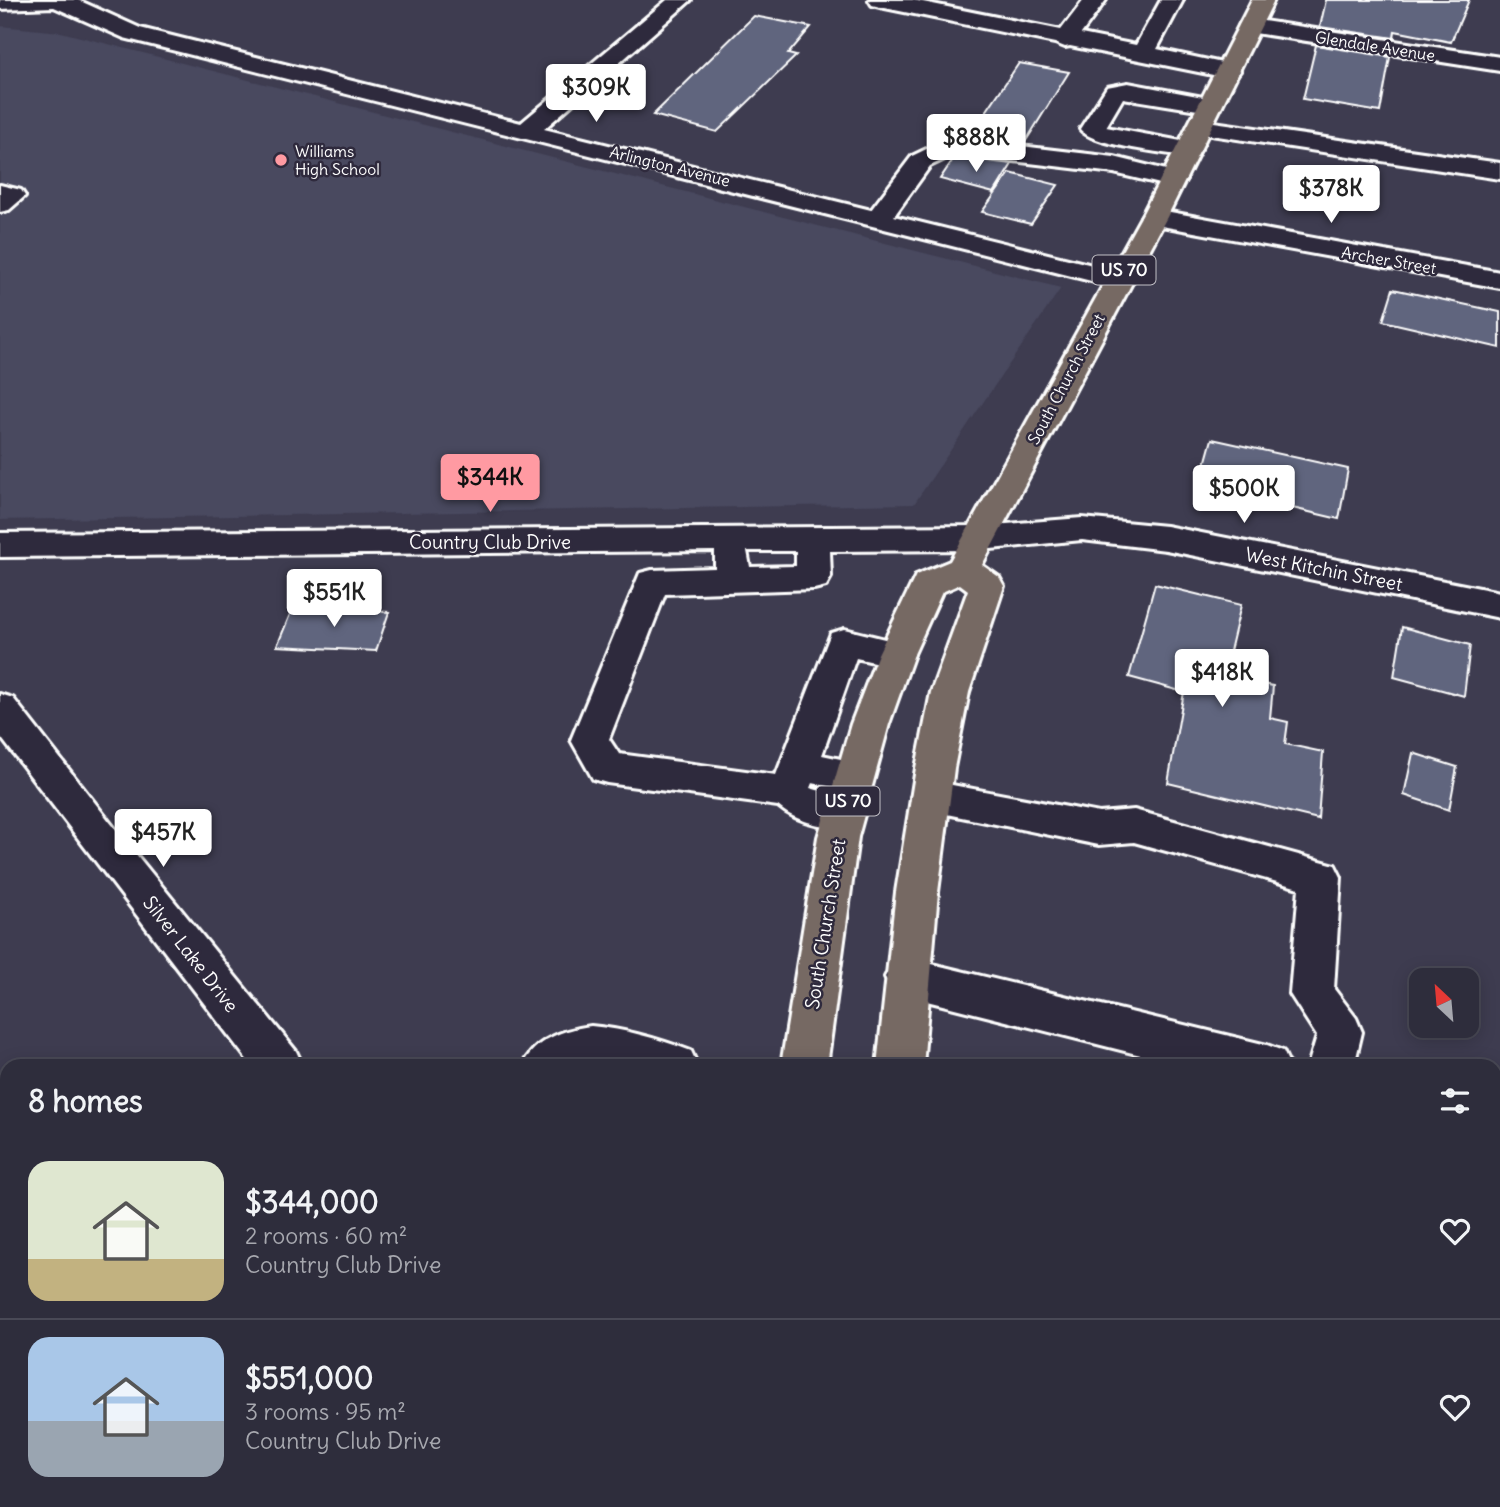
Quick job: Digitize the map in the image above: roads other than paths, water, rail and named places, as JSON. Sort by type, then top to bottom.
[{"type":"main road","name":"South Church Street","points":[[805,1059],[838,837],[870,724],[896,654],[928,584],[972,554],[1154,217],[1263,0]]},
{"type":"main road","points":[[901,1059],[907,977],[931,797],[950,692],[987,586],[972,554]]},
{"type":"street","points":[[527,131],[680,0]]},
{"type":"street","points":[[880,0],[1065,40],[1227,71]]},
{"type":"street","points":[[1065,40],[1095,0]]},
{"type":"street","points":[[1142,55],[1171,0]]},
{"type":"street","points":[[0,2],[64,1]]},
{"type":"street","name":"Arlington Avenue","points":[[64,1],[132,33],[1119,280]]},
{"type":"street","points":[[0,19],[24,2]]},
{"type":"street","name":"Glendale Avenue","points":[[1250,26],[1500,64]]},
{"type":"street","points":[[1199,127],[1500,171]]},
{"type":"street","points":[[878,218],[921,161],[944,150],[962,147],[1114,165],[1173,179]]},
{"type":"street","points":[[0,193],[12,196],[0,204]]},
{"type":"street","name":"Archer Street","points":[[1154,217],[1500,280]]},
{"type":"street","name":"West Kitchin Street","points":[[972,554],[1082,529],[1166,538],[1500,605]]},
{"type":"street","points":[[652,582],[814,577],[812,539]]},
{"type":"street","name":"Country Club Drive","points":[[0,545],[812,539],[972,554]]},
{"type":"street","points":[[654,540],[652,582],[590,740],[607,768],[795,779],[855,776]]},
{"type":"street","points":[[730,540],[734,580]]},
{"type":"street","points":[[845,813],[802,804],[795,779],[844,642],[896,654]]},
{"type":"street","name":"Silver Lake Drive","points":[[0,708],[94,832],[274,1059]]},
{"type":"street","points":[[931,797],[1099,829],[1134,826],[1320,877],[1312,994],[1340,1032],[1333,1059]]},
{"type":"street","points":[[907,977],[1238,1059]]},
{"type":"street","points":[[552,1059],[574,1048],[602,1046],[650,1059]]},
{"type":"place","name":"Williams High School","points":[[281,160]]}]
